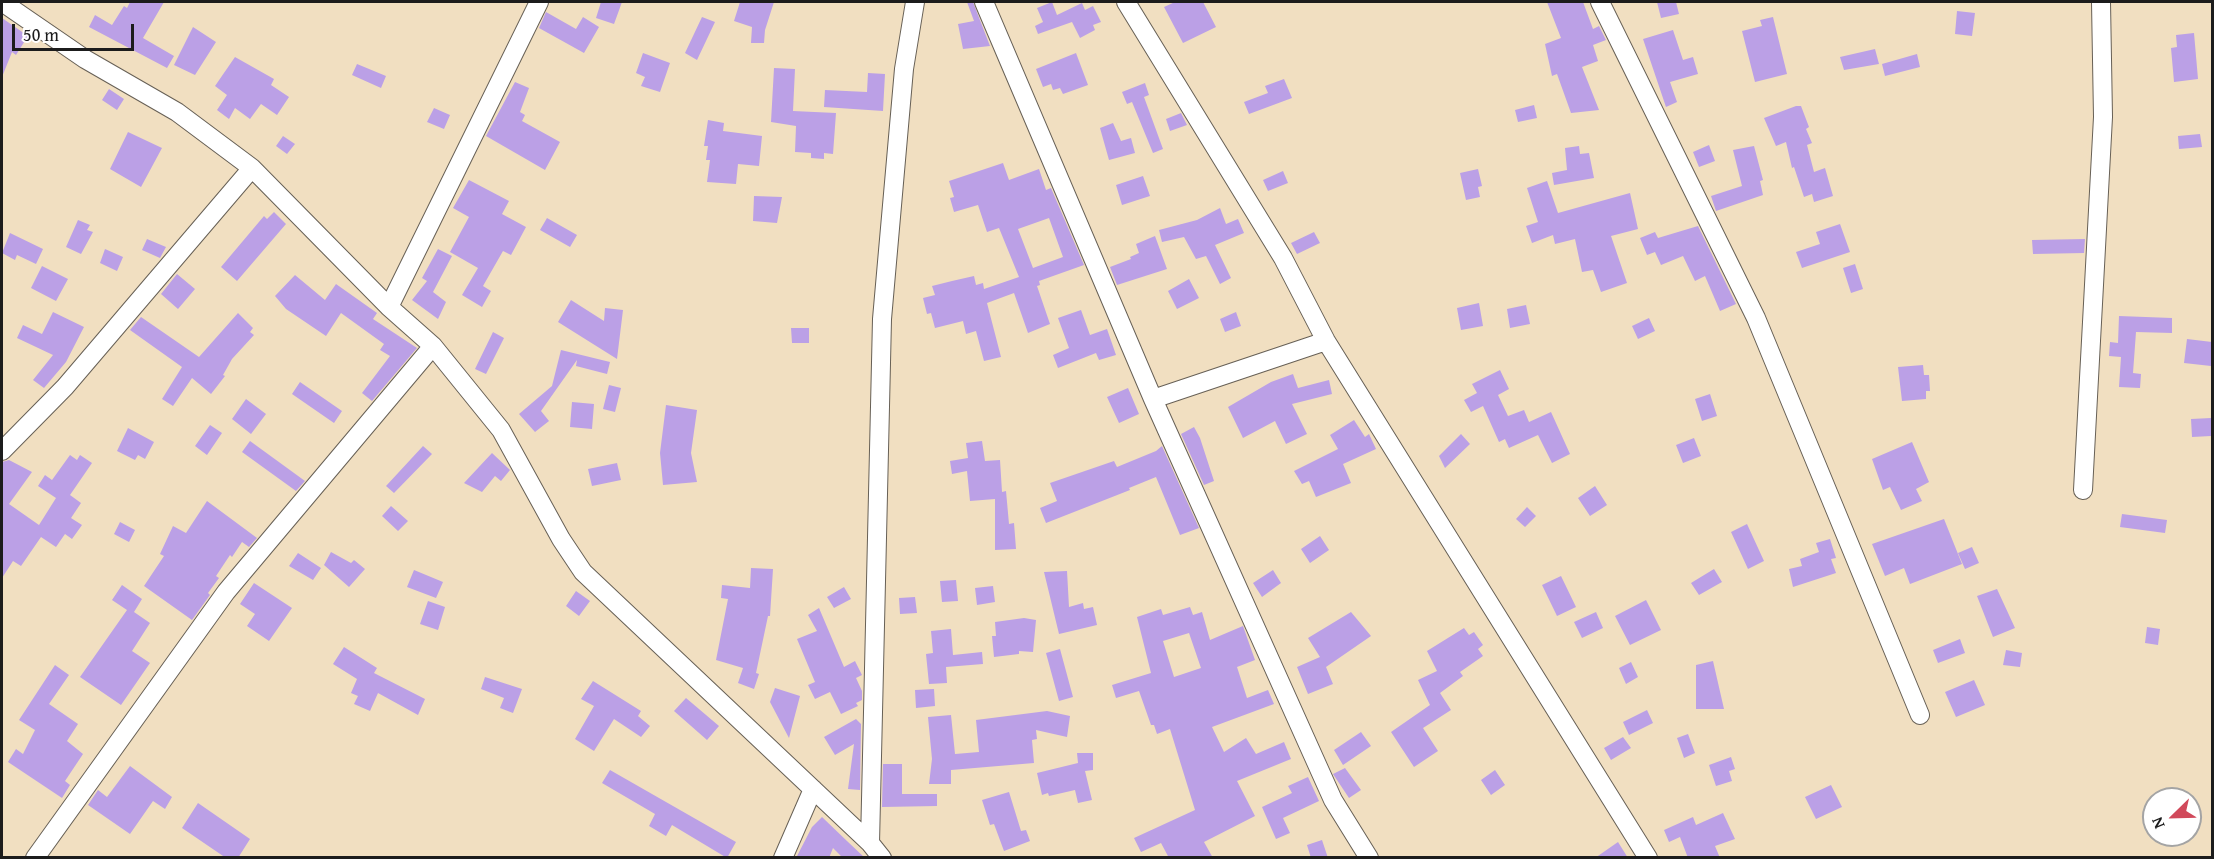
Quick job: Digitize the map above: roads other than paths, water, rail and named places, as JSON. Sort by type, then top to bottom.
[{"type":"street","points":[[2,2],[85,59],[177,112],[252,168],[389,307],[433,345],[501,430],[561,539],[584,572],[870,843],[882,858]]},
{"type":"street","points":[[389,307],[539,2]]},
{"type":"street","points":[[870,843],[882,319],[904,69],[915,2]]},
{"type":"street","points":[[984,2],[1153,399],[1333,800],[1369,858]]},
{"type":"street","points":[[1126,2],[1283,258],[1326,341],[1648,858]]},
{"type":"street","points":[[1600,2],[1756,318],[1920,715]]},
{"type":"street","points":[[2083,490],[2103,117],[2101,2]]},
{"type":"street","points":[[2,451],[65,387],[252,168]]},
{"type":"street","points":[[1153,399],[1326,341]]},
{"type":"street","points":[[34,858],[226,592],[433,345]]},
{"type":"street","points":[[783,858],[813,789]]}]
